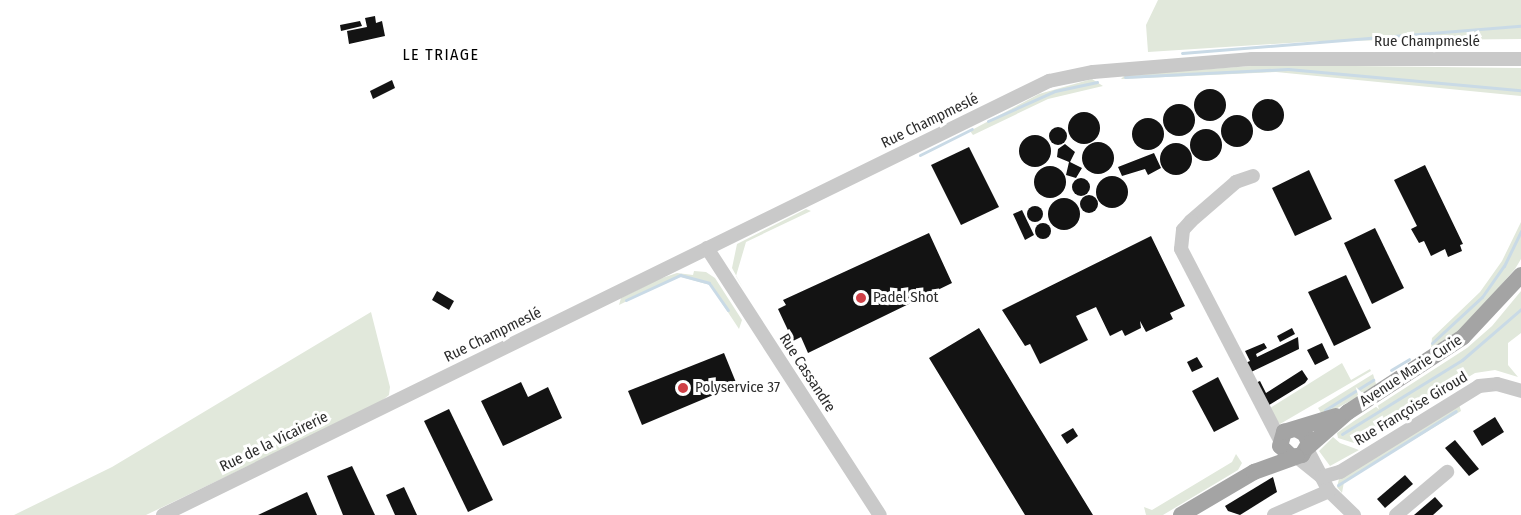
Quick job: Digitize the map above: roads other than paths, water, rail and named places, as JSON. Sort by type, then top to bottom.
[{"type":"main road","name":"Avenue Marie Curie","points":[[1180,515],[1254,472],[1302,452],[1348,411],[1463,337],[1521,274]]},
{"type":"main road","name":"Avenue Marie Curie","points":[[1210,497],[1270,453],[1282,434],[1348,411]]},
{"type":"main road","points":[[1282,434],[1305,434],[1302,452],[1286,455],[1282,434]]},
{"type":"street","name":"Rue Champmeslé","points":[[400,399],[1064,76],[1263,59],[1521,59]]},
{"type":"street","points":[[1253,176],[1230,186],[1191,221],[1180,239],[1184,260],[1282,434]]},
{"type":"street","name":"Rue Cassandre","points":[[707,248],[880,515]]},
{"type":"street","name":"Rue Françoise Giroud","points":[[1322,477],[1340,471],[1479,386],[1497,384],[1521,391]]},
{"type":"street","name":"Rue de la Vicairerie","points":[[163,515],[400,399]]},
{"type":"street","points":[[1302,452],[1322,477],[1329,491],[1354,515]]},
{"type":"street","points":[[1396,515],[1447,472]]},
{"type":"street","points":[[1274,515],[1329,491]]},
{"type":"waterway","points":[[1182,53],[1521,26]]},
{"type":"waterway","points":[[1125,77],[1288,69],[1521,90]]},
{"type":"waterway","points":[[988,121],[1055,91],[1097,82]]},
{"type":"waterway","points":[[920,155],[972,129]]},
{"type":"waterway","points":[[1432,343],[1482,297],[1504,266],[1521,231]]},
{"type":"waterway","points":[[626,300],[680,275],[709,283],[728,310]]},
{"type":"waterway","points":[[1342,434],[1462,360],[1521,309]]},
{"type":"waterway","points":[[1391,370],[1409,359]]},
{"type":"waterway","points":[[1325,410],[1373,380]]},
{"type":"waterway","points":[[1338,485],[1456,411]]},
{"type":"place","name":"Padel Shot","points":[[861,298]]},
{"type":"place","name":"Polyservice 37","points":[[683,388]]},
{"type":"district","name":"LE TRIAGE","points":[[441,55]]}]
